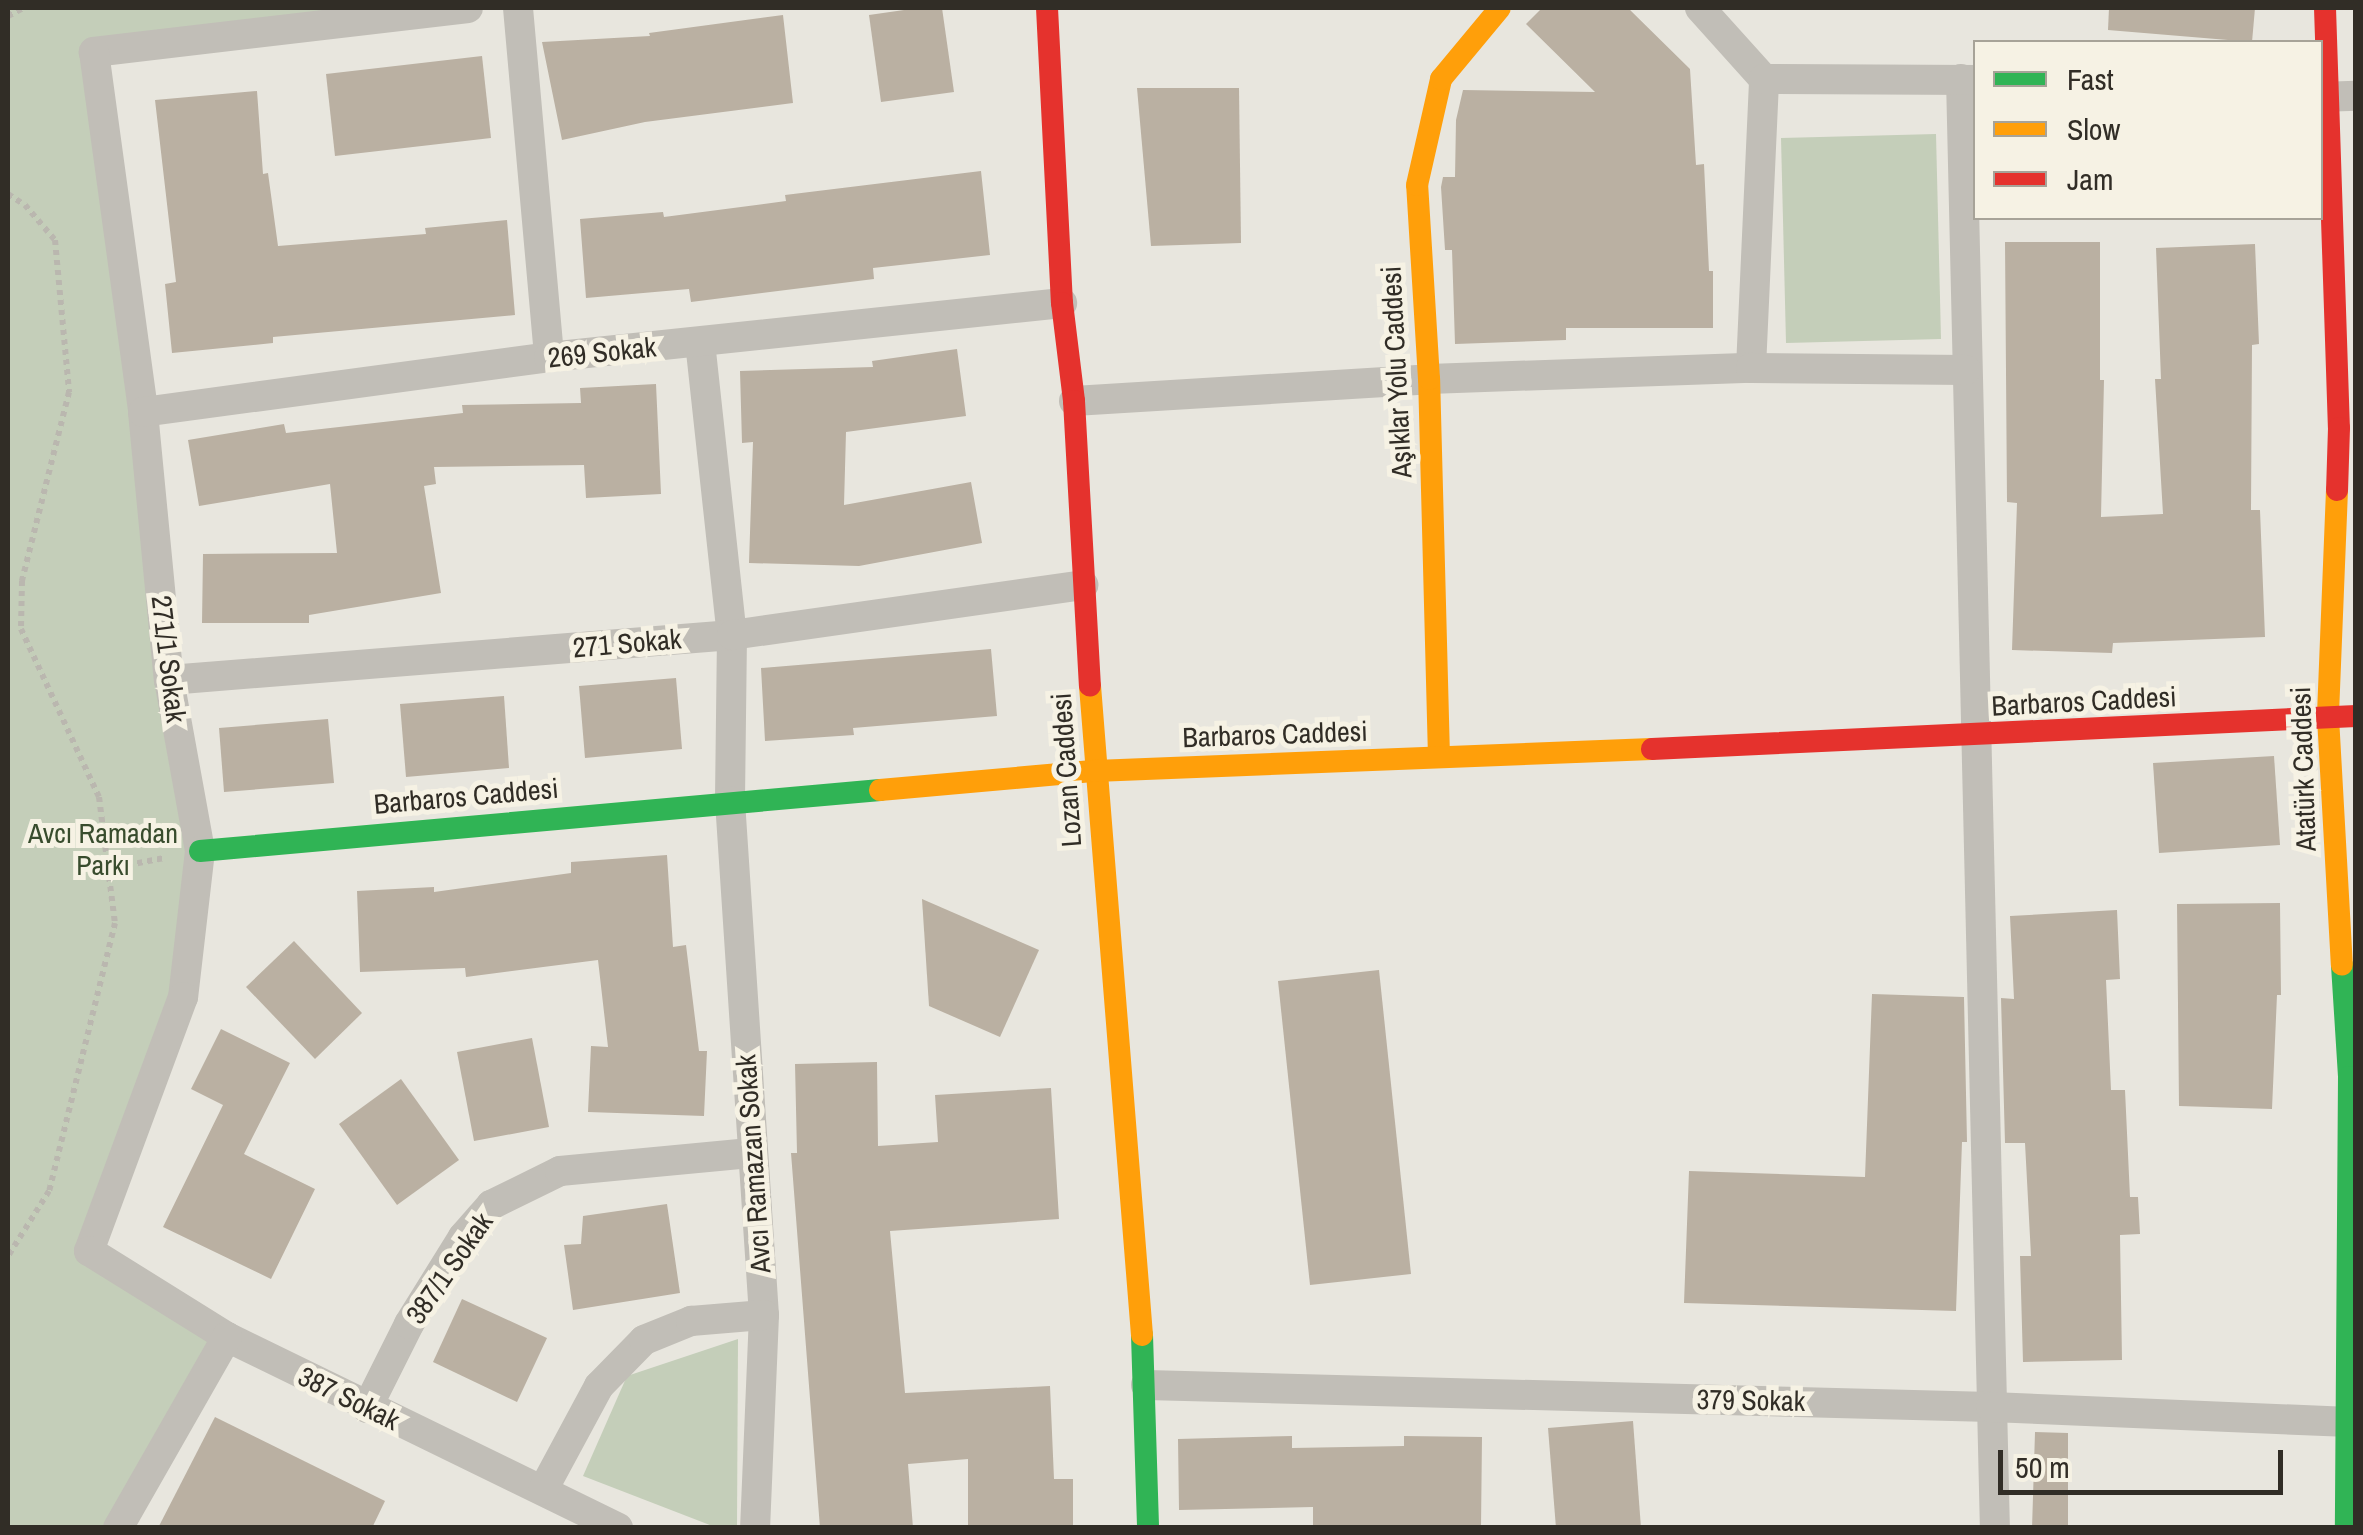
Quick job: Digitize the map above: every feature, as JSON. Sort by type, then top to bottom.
[{"type":"street","name":"271/1 Sokak","points":[[89,1251],[183,998],[200,851],[169,680],[143,412],[94,52],[468,8]]},
{"type":"street","points":[[518,8],[549,357]]},
{"type":"street","name":"Lozan Caddesi","points":[[1047,8],[1062,302],[1074,402],[1095,771],[1146,1384],[1148,1528]]},
{"type":"street","name":"Aşıklar Yolu Caddesi","points":[[1440,757],[1429,379],[1416,185],[1441,79],[1500,8]]},
{"type":"street","points":[[1700,8],[1764,78],[1752,368]]},
{"type":"street","name":"Atatürk Caddesi","points":[[2325,8],[2335,97],[2339,428],[2328,717],[2352,1076],[2352,1423],[2346,1528]]},
{"type":"street","points":[[1764,78],[1968,80],[1966,370],[1995,1528]]},
{"type":"street","name":"269 Sokak","points":[[143,412],[549,357],[1062,302]]},
{"type":"street","name":"Avcı Ramazan Sokak","points":[[700,342],[732,635],[730,800],[750,1153],[764,1314],[755,1528]]},
{"type":"street","points":[[1074,402],[1429,379],[1752,368],[1966,370]]},
{"type":"street","name":"271 Sokak","points":[[169,680],[732,635],[1083,586]]},
{"type":"street","name":"Barbaros Caddesi","points":[[200,851],[730,800],[1095,771],[1974,737],[2356,716]]},
{"type":"street","name":"387/1 Sokak","points":[[367,1408],[408,1324],[463,1238],[491,1205],[560,1171],[750,1153]]},
{"type":"street","name":"387 Sokak","points":[[89,1251],[227,1337],[618,1528]]},
{"type":"street","points":[[543,1490],[598,1386],[644,1340],[692,1320],[764,1314]]},
{"type":"street","points":[[118,1528],[227,1337]]},
{"type":"street","name":"379 Sokak","points":[[1146,1384],[1991,1406],[2352,1423]]},
{"type":"path","points":[[8,16],[23,8]]},
{"type":"path","points":[[8,194],[25,205],[55,240],[69,392],[22,581],[21,628],[100,798],[115,923],[49,1191],[8,1256]]},
{"type":"path","points":[[8,630],[21,628]]},
{"type":"path","points":[[108,869],[200,851]]},
{"type":"green space","name":"Avcı Ramadan Parkı","points":[[8,8],[468,8],[94,52],[200,851],[183,997],[89,1251],[227,1337],[118,1527],[8,1527]]},
{"type":"green space","points":[[1936,134],[1941,339],[1786,343],[1781,138]]},
{"type":"green space","points":[[738,1339],[737,1527],[715,1527],[583,1476],[627,1376]]},
{"type":"building","points":[[942,8],[954,92],[881,102],[869,15]]},
{"type":"building","points":[[1542,8],[1628,8],[1690,69],[1696,165],[1704,164],[1709,271],[1713,271],[1713,328],[1566,328],[1566,340],[1455,344],[1452,250],[1445,250],[1441,187],[1443,177],[1455,177],[1456,120],[1463,90],[1595,92],[1526,24]]},
{"type":"building","points":[[2109,8],[2255,8],[2252,40],[2108,30]]},
{"type":"building","points":[[783,15],[793,103],[645,122],[562,140],[542,42],[650,36],[649,33]]},
{"type":"building","points":[[482,56],[491,138],[335,156],[326,74]]},
{"type":"building","points":[[1137,88],[1239,88],[1241,243],[1151,246]]},
{"type":"building","points":[[257,91],[263,174],[268,173],[278,246],[426,234],[425,228],[507,220],[515,315],[273,337],[273,343],[172,353],[165,284],[176,282],[155,100]]},
{"type":"building","points":[[981,171],[990,255],[873,268],[874,279],[691,302],[689,289],[586,298],[580,219],[663,212],[664,217],[786,201],[785,195]]},
{"type":"building","points":[[2005,242],[2100,242],[2100,380],[2104,380],[2101,517],[2163,514],[2155,379],[2161,379],[2156,248],[2255,244],[2259,344],[2252,345],[2251,510],[2260,510],[2265,637],[2113,643],[2112,653],[2012,650],[2017,503],[2007,502]]},
{"type":"building","points":[[957,349],[966,416],[846,432],[844,505],[971,482],[982,543],[859,566],[749,563],[753,442],[742,443],[740,371],[873,367],[872,361]]},
{"type":"building","points":[[656,384],[661,494],[586,498],[584,465],[434,467],[436,484],[424,486],[441,593],[309,615],[309,623],[202,623],[203,554],[337,553],[330,484],[199,506],[188,440],[284,424],[286,433],[463,413],[462,405],[581,403],[580,388]]},
{"type":"building","points":[[991,649],[997,716],[853,728],[854,735],[765,741],[761,668]]},
{"type":"building","points":[[676,678],[682,749],[585,758],[579,686]]},
{"type":"building","points":[[504,696],[509,768],[406,777],[400,704]]},
{"type":"building","points":[[328,719],[334,783],[224,792],[219,728]]},
{"type":"building","points":[[2274,756],[2280,845],[2159,853],[2153,763]]},
{"type":"building","points":[[667,855],[673,947],[686,945],[699,1051],[707,1051],[704,1116],[588,1112],[591,1046],[608,1047],[598,960],[466,977],[465,968],[360,972],[357,891],[434,887],[434,892],[571,873],[571,862]]},
{"type":"building","points":[[922,899],[1039,950],[1000,1037],[929,1006]]},
{"type":"building","points":[[2280,903],[2281,995],[2277,995],[2272,1109],[2179,1106],[2177,904]]},
{"type":"building","points":[[2117,910],[2120,979],[2106,980],[2111,1090],[2125,1090],[2130,1197],[2138,1197],[2140,1234],[2120,1235],[2122,1360],[2023,1362],[2020,1256],[2031,1256],[2025,1143],[2005,1143],[2001,998],[2014,999],[2010,916]]},
{"type":"building","points":[[294,941],[362,1013],[315,1059],[246,987]]},
{"type":"building","points":[[1379,970],[1411,1274],[1310,1285],[1278,981]]},
{"type":"building","points":[[1872,994],[1964,997],[1967,1142],[1962,1142],[1956,1311],[1684,1303],[1689,1171],[1865,1177]]},
{"type":"building","points":[[221,1029],[290,1063],[244,1154],[315,1189],[271,1279],[163,1227],[223,1105],[191,1089]]},
{"type":"building","points":[[532,1038],[549,1127],[474,1141],[457,1052]]},
{"type":"building","points":[[877,1062],[878,1146],[938,1142],[935,1095],[1051,1088],[1059,1219],[890,1231],[905,1393],[1050,1386],[1054,1479],[1073,1479],[1073,1528],[968,1528],[968,1459],[908,1464],[913,1528],[820,1528],[791,1153],[797,1153],[795,1064]]},
{"type":"building","points":[[401,1079],[459,1160],[397,1205],[339,1124]]},
{"type":"building","points":[[667,1204],[680,1293],[573,1310],[564,1245],[581,1244],[583,1216]]},
{"type":"building","points":[[462,1299],[547,1338],[517,1402],[433,1362]]},
{"type":"building","points":[[215,1417],[385,1501],[372,1528],[158,1528]]},
{"type":"building","points":[[1633,1421],[1641,1528],[1556,1528],[1548,1428]]},
{"type":"building","points":[[2035,1432],[2068,1433],[2068,1528],[2032,1528]]},
{"type":"building","points":[[1292,1436],[1292,1448],[1404,1446],[1404,1436],[1482,1437],[1481,1528],[1313,1528],[1313,1507],[1179,1510],[1178,1439]]},
{"type":"traffic: fast","points":[[200,851],[880,790]]},
{"type":"traffic: fast","points":[[2342,965],[2349,1077],[2346,1528]]},
{"type":"traffic: fast","points":[[1142,1335],[1148,1528]]},
{"type":"traffic: slow","points":[[1439,757],[1429,379],[1417,185],[1441,79],[1500,8]]},
{"type":"traffic: slow","points":[[2337,490],[2328,717],[2342,965]]},
{"type":"traffic: slow","points":[[1090,686],[1142,1335]]},
{"type":"traffic: slow","points":[[880,790],[1095,771],[1652,749]]},
{"type":"traffic: jam","points":[[1047,8],[1062,303],[1074,401],[1090,686]]},
{"type":"traffic: jam","points":[[2325,8],[2339,428],[2337,490]]},
{"type":"traffic: jam","points":[[1652,749],[2356,716]]}]
